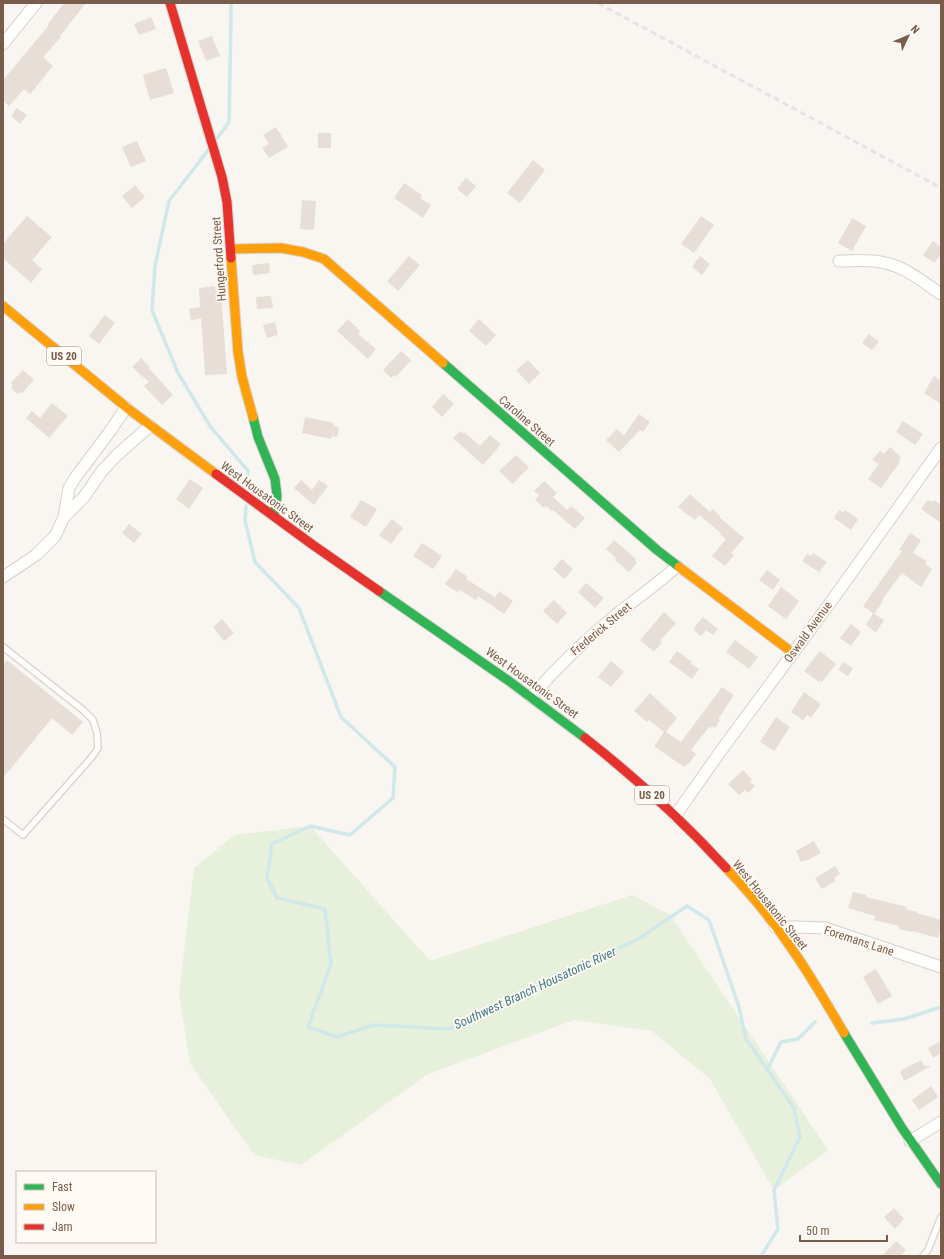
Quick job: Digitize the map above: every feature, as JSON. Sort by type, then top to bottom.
[{"type":"main road","name":"Hungerford Street","points":[[170,3],[219,162],[227,202],[238,352],[242,377],[258,437],[274,479],[277,496],[274,516]]},
{"type":"main road","name":"Caroline Street","points":[[231,249],[281,248],[304,252],[324,259],[380,310],[631,528],[677,566],[793,653]]},
{"type":"main road","name":"West Housatonic Street","points":[[3,306],[150,426],[231,486],[582,734],[675,816],[725,867],[794,952],[910,1141],[941,1184]]},
{"type":"street","points":[[3,44],[36,3]]},
{"type":"street","points":[[839,261],[870,261],[890,264],[900,268],[941,294]]},
{"type":"street","points":[[3,577],[36,555],[55,536],[64,517],[69,488],[126,407]]},
{"type":"street","points":[[64,517],[84,497],[102,471],[117,455],[150,426]]},
{"type":"street","name":"Oswald Avenue","points":[[675,816],[941,448]]},
{"type":"street","name":"Frederick Street","points":[[531,697],[552,672],[572,653],[615,615],[662,580],[677,566]]},
{"type":"street","name":"Foremans Lane","points":[[775,927],[825,928],[941,967]]},
{"type":"street","points":[[910,1141],[941,1122]]},
{"type":"lane","points":[[3,648],[83,710],[92,720],[97,733],[98,748],[92,757],[23,835],[3,818]]},
{"type":"lane","points":[[923,1256],[928,1250],[941,1217]]},
{"type":"green space","points":[[310,826],[430,961],[632,895],[670,915],[828,1150],[774,1190],[710,1079],[652,1031],[574,1020],[428,1074],[301,1165],[254,1155],[190,1063],[179,994],[194,868],[235,835]]},
{"type":"building","points":[[64,3],[86,3],[60,36],[61,37],[43,57],[53,66],[30,94],[24,89],[9,106],[3,101],[3,80],[49,25],[48,24]]},
{"type":"building","points":[[151,17],[156,29],[139,35],[134,24]]},
{"type":"building","points":[[212,36],[220,56],[206,61],[198,41]]},
{"type":"building","points":[[166,68],[174,93],[150,100],[143,75]]},
{"type":"building","points":[[17,108],[27,115],[20,124],[11,116]]},
{"type":"building","points":[[276,127],[288,147],[269,158],[262,148],[269,144],[263,135]]},
{"type":"building","points":[[318,133],[331,133],[331,148],[318,148]]},
{"type":"building","points":[[137,141],[146,161],[131,167],[122,147]]},
{"type":"building","points":[[533,160],[545,170],[520,203],[507,193]]},
{"type":"building","points":[[466,178],[476,186],[467,197],[457,189]]},
{"type":"building","points":[[404,183],[422,195],[420,198],[431,205],[423,218],[394,198]]},
{"type":"building","points":[[135,185],[145,197],[132,208],[122,196]]},
{"type":"building","points":[[302,200],[316,201],[314,230],[300,229]]},
{"type":"building","points":[[27,216],[52,237],[32,260],[42,269],[31,283],[3,258],[3,244]]},
{"type":"building","points":[[701,216],[714,225],[694,253],[681,244]]},
{"type":"building","points":[[852,218],[866,226],[852,251],[838,243]]},
{"type":"building","points":[[933,241],[941,247],[941,255],[934,263],[923,255]]},
{"type":"building","points":[[409,256],[420,265],[398,291],[387,281]]},
{"type":"building","points":[[700,256],[710,264],[702,275],[692,267]]},
{"type":"building","points":[[269,263],[270,273],[253,275],[252,265]]},
{"type":"building","points":[[215,286],[216,293],[221,292],[227,374],[205,375],[201,318],[191,321],[189,309],[200,307],[199,288]]},
{"type":"building","points":[[271,296],[273,308],[257,309],[256,297]]},
{"type":"building","points":[[105,315],[115,323],[99,344],[89,336]]},
{"type":"building","points":[[348,319],[360,331],[358,334],[376,349],[368,359],[337,331]]},
{"type":"building","points":[[479,319],[496,335],[486,346],[469,331]]},
{"type":"building","points":[[275,322],[278,335],[267,338],[263,325]]},
{"type":"building","points":[[869,334],[879,342],[872,350],[862,343]]},
{"type":"building","points":[[401,351],[411,360],[396,377],[394,375],[391,378],[383,370]]},
{"type":"building","points":[[141,358],[173,395],[162,405],[144,386],[149,382],[132,367]]},
{"type":"building","points":[[528,360],[540,373],[529,384],[516,370]]},
{"type":"building","points":[[23,370],[34,380],[22,393],[21,392],[18,394],[11,388],[13,385],[11,383]]},
{"type":"building","points":[[934,376],[941,381],[941,404],[924,393]]},
{"type":"building","points":[[443,394],[454,404],[442,417],[432,407]]},
{"type":"building","points":[[52,403],[68,416],[49,438],[26,418],[32,411],[40,418]]},
{"type":"building","points":[[639,414],[650,422],[643,432],[640,430],[619,452],[606,440],[617,429],[624,435]]},
{"type":"building","points":[[305,417],[334,423],[334,426],[339,427],[337,437],[332,436],[331,439],[302,433]]},
{"type":"building","points":[[903,421],[923,434],[915,445],[896,432]]},
{"type":"building","points":[[460,431],[463,434],[464,432],[480,446],[490,435],[501,444],[483,465],[453,438]]},
{"type":"building","points":[[890,447],[901,457],[899,460],[900,462],[881,488],[868,479],[879,464],[872,460],[880,451],[884,454]]},
{"type":"building","points":[[516,455],[529,467],[513,484],[499,471]]},
{"type":"building","points":[[190,479],[203,488],[189,509],[176,499]]},
{"type":"building","points":[[301,480],[312,490],[319,480],[328,486],[314,505],[294,488]]},
{"type":"building","points":[[544,481],[557,493],[553,497],[567,510],[571,506],[585,518],[575,529],[553,510],[552,511],[546,506],[544,508],[535,500],[539,495],[534,491]]},
{"type":"building","points":[[690,494],[710,512],[712,509],[720,516],[719,517],[744,538],[731,553],[734,555],[725,566],[712,556],[726,539],[699,515],[695,520],[678,507]]},
{"type":"building","points":[[361,500],[377,509],[366,527],[350,517]]},
{"type":"building","points":[[928,500],[932,502],[934,500],[941,505],[941,523],[921,509]]},
{"type":"building","points":[[839,510],[844,513],[845,510],[858,519],[851,530],[834,518]]},
{"type":"building","points":[[392,519],[403,528],[391,544],[379,535]]},
{"type":"building","points":[[129,524],[142,534],[134,543],[122,533]]},
{"type":"building","points":[[910,533],[921,540],[913,553],[927,561],[925,564],[932,569],[921,587],[902,573],[882,600],[883,601],[874,614],[863,606],[902,551],[899,550]]},
{"type":"building","points":[[614,540],[636,559],[635,561],[637,563],[629,572],[615,560],[616,558],[606,549]]},
{"type":"building","points":[[422,543],[442,556],[433,569],[413,556]]},
{"type":"building","points":[[813,553],[827,562],[819,572],[802,561],[807,554],[811,556]]},
{"type":"building","points":[[562,559],[573,569],[564,579],[553,569]]},
{"type":"building","points":[[456,569],[468,577],[466,579],[495,597],[499,591],[513,601],[504,614],[478,596],[476,600],[460,590],[458,593],[445,584]]},
{"type":"building","points":[[767,570],[780,580],[773,590],[759,580]]},
{"type":"building","points":[[586,583],[604,598],[595,608],[578,592]]},
{"type":"building","points":[[781,587],[799,601],[786,619],[768,606]]},
{"type":"building","points":[[554,600],[567,613],[557,624],[543,611]]},
{"type":"building","points":[[664,612],[676,623],[660,641],[662,642],[654,652],[640,640]]},
{"type":"building","points":[[873,613],[884,620],[876,632],[866,625]]},
{"type":"building","points":[[703,617],[718,629],[713,635],[706,630],[701,636],[694,630]]},
{"type":"building","points":[[222,619],[234,633],[224,641],[213,627]]},
{"type":"building","points":[[851,624],[861,632],[851,646],[840,638]]},
{"type":"building","points":[[735,640],[758,657],[749,669],[726,652]]},
{"type":"building","points":[[677,651],[699,669],[692,679],[669,662]]},
{"type":"building","points":[[820,651],[836,664],[822,682],[820,680],[819,682],[804,671]]},
{"type":"building","points":[[7,660],[83,722],[72,735],[52,718],[3,778],[3,665]]},
{"type":"building","points":[[611,661],[624,672],[611,687],[598,677]]},
{"type":"building","points":[[843,662],[853,668],[848,676],[838,670]]},
{"type":"building","points":[[722,687],[734,695],[718,719],[720,720],[715,728],[712,726],[711,728],[709,727],[691,750],[696,754],[688,765],[687,764],[684,767],[654,746],[664,732],[649,720],[647,722],[634,711],[650,693],[677,718],[666,732],[681,742]]},
{"type":"building","points":[[804,692],[821,704],[811,718],[807,715],[803,720],[791,712]]},
{"type":"building","points":[[776,717],[790,727],[774,751],[760,742]]},
{"type":"building","points":[[743,770],[752,780],[750,782],[755,786],[748,793],[745,790],[739,795],[728,784]]},
{"type":"building","points":[[814,841],[821,853],[801,862],[796,851]]},
{"type":"building","points":[[835,866],[840,874],[834,878],[835,881],[822,889],[815,878]]},
{"type":"building","points":[[853,892],[866,895],[866,897],[907,907],[906,909],[941,920],[941,928],[938,938],[899,929],[899,926],[874,920],[875,916],[848,908]]},
{"type":"building","points":[[876,969],[892,996],[878,1004],[863,977]]},
{"type":"building","points":[[941,1041],[941,1053],[933,1058],[928,1048]]},
{"type":"building","points":[[921,1060],[924,1066],[931,1066],[904,1081],[900,1071]]},
{"type":"building","points":[[931,1086],[938,1097],[919,1110],[912,1100]]},
{"type":"building","points":[[894,1208],[904,1219],[895,1229],[884,1217]]},
{"type":"building","points":[[896,1241],[906,1250],[900,1256],[882,1256]]},
{"type":"waterway","name":"Southwest Branch Housatonic River","points":[[216,140],[229,122],[231,3]]},
{"type":"waterway","name":"Southwest Branch Housatonic River","points":[[209,149],[169,201],[155,266],[152,310],[178,373],[210,426],[248,471],[247,488]]},
{"type":"waterway","name":"Southwest Branch Housatonic River","points":[[246,506],[245,520],[255,562],[299,608],[341,717],[395,767],[393,798],[350,835],[310,826],[272,844],[267,878],[277,898],[325,909],[331,964],[308,1027],[337,1037],[373,1025],[449,1029],[640,938],[687,906],[709,920],[739,1007],[746,1039],[794,1108],[800,1137],[774,1190],[778,1229],[761,1256]]},
{"type":"waterway","points":[[872,1023],[904,1019],[941,1007]]},
{"type":"waterway","points":[[767,1070],[781,1042],[798,1039],[815,1022]]},
{"type":"railway","points":[[598,3],[941,188]]},
{"type":"traffic: fast","points":[[443,363],[657,550],[679,567]]},
{"type":"traffic: fast","points":[[253,417],[258,437],[275,479],[277,496],[274,516]]},
{"type":"traffic: fast","points":[[379,591],[509,681],[585,738]]},
{"type":"traffic: fast","points":[[844,1033],[902,1128],[941,1184]]},
{"type":"traffic: slow","points":[[231,249],[281,248],[303,252],[324,259],[443,363]]},
{"type":"traffic: slow","points":[[231,258],[238,352],[242,377],[253,417]]},
{"type":"traffic: slow","points":[[3,306],[131,411],[216,474]]},
{"type":"traffic: slow","points":[[679,567],[793,653]]},
{"type":"traffic: slow","points":[[726,868],[762,908],[786,941],[814,982],[844,1033]]},
{"type":"traffic: jam","points":[[170,3],[222,177],[227,202],[231,258]]},
{"type":"traffic: jam","points":[[216,474],[379,591]]},
{"type":"traffic: jam","points":[[585,738],[658,800],[693,833],[726,868]]}]
